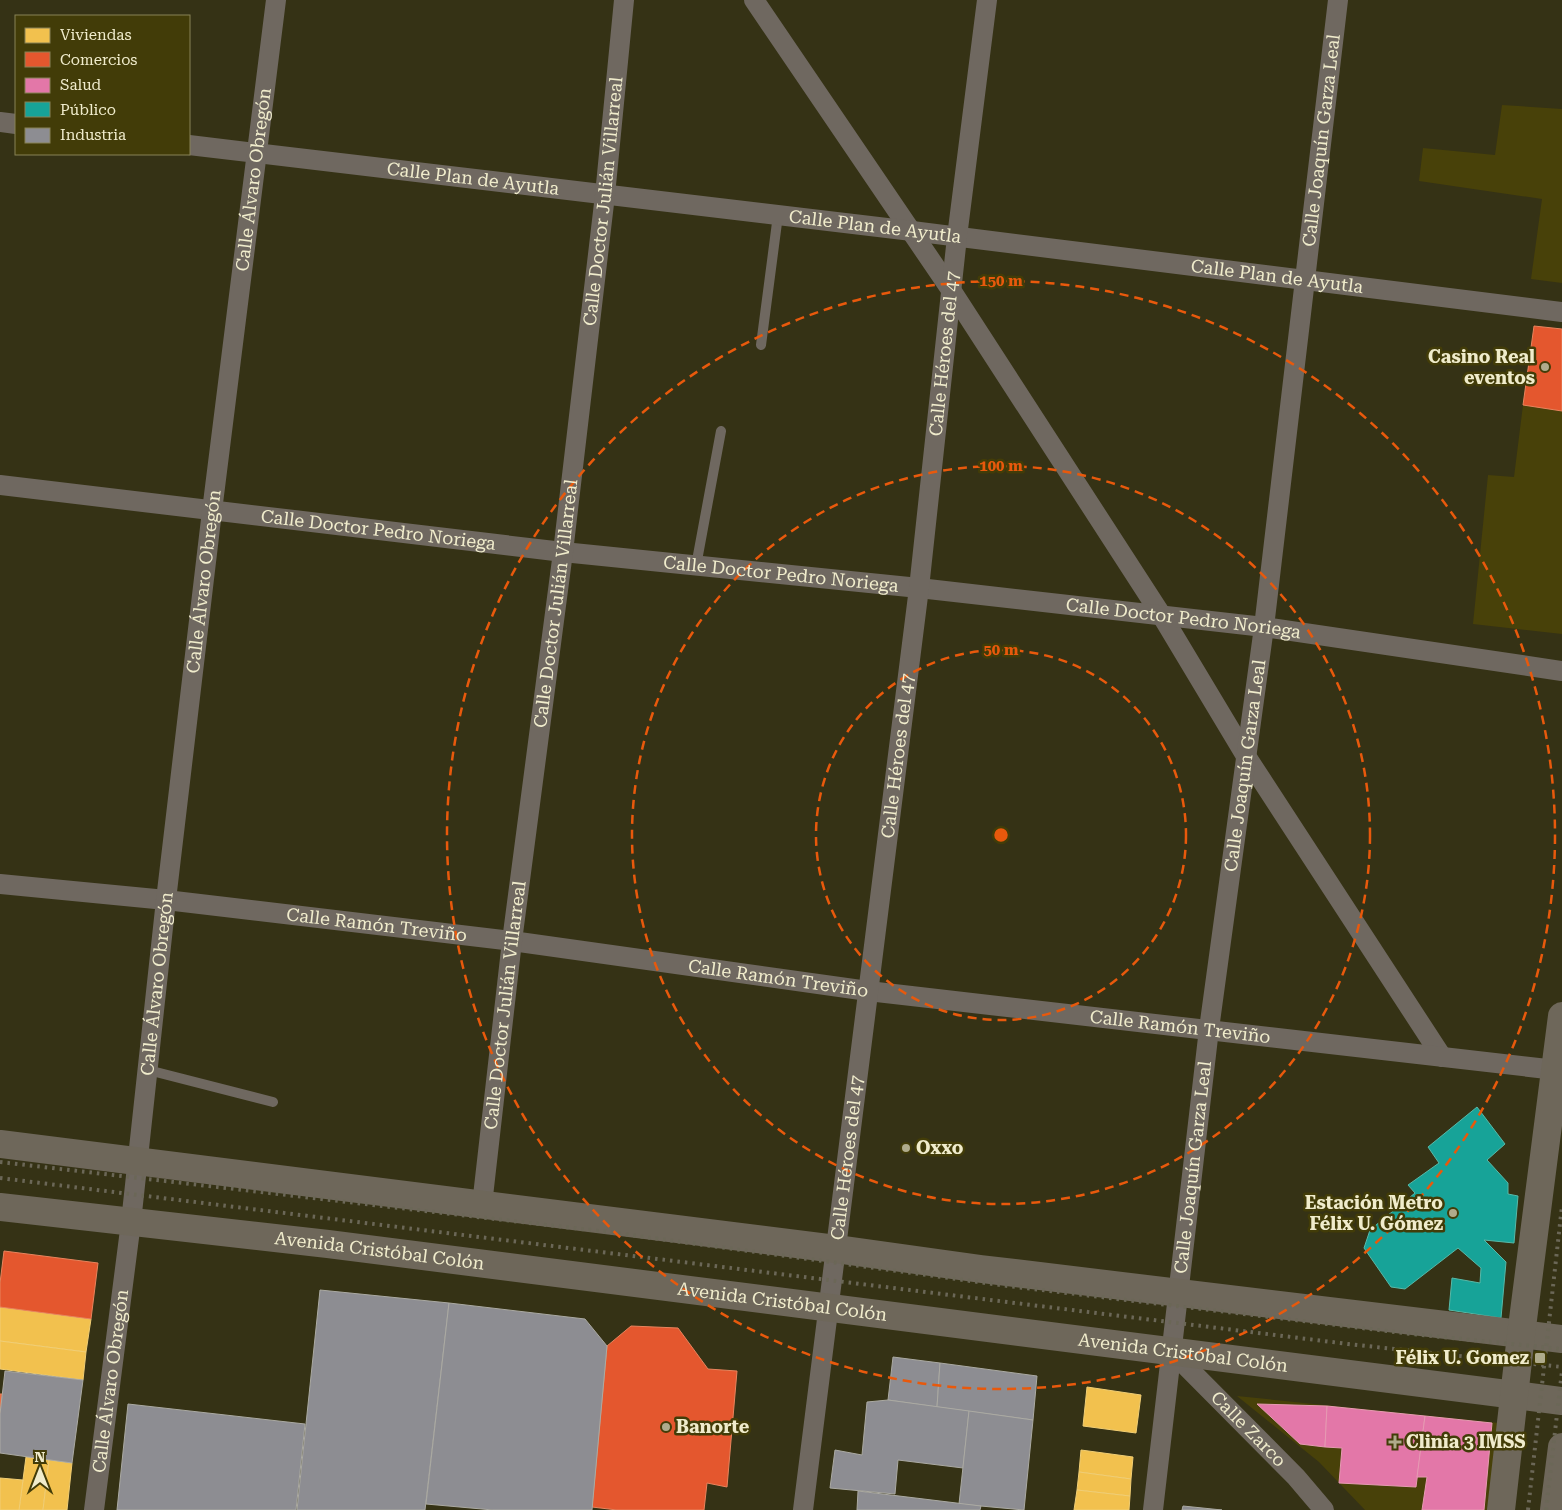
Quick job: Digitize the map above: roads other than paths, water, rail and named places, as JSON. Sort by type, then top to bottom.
[{"type":"main road","points":[[1501,1510],[1521,1334],[1562,1016]]},
{"type":"main road","points":[[0,1144],[138,1163],[1178,1293],[1562,1339]]},
{"type":"main road","name":"Avenida Cristóbal Colón","points":[[0,1207],[318,1243],[1562,1401]]},
{"type":"main road","points":[[1554,1510],[1562,1447]]},
{"type":"street","name":"Calle Álvaro Obregón","points":[[94,1510],[138,1163],[166,900],[212,510],[276,0]]},
{"type":"street","name":"Calle Doctor Julián Villarreal","points":[[482,1205],[512,941],[563,552],[624,0]]},
{"type":"street","points":[[754,0],[951,290],[1162,616],[1246,756],[1442,1057]]},
{"type":"street","name":"Calle Héroes del 47","points":[[803,1510],[919,588],[956,237],[987,0]]},
{"type":"street","name":"Calle Joaquín Garza Leal","points":[[1153,1510],[1170,1351],[1209,1029],[1264,627],[1338,0]]},
{"type":"street","points":[[0,122],[15,124]]},
{"type":"street","name":"Calle Plan de Ayutla","points":[[190,145],[912,231],[1562,312]]},
{"type":"street","name":"Calle Doctor Pedro Noriega","points":[[0,485],[563,552],[919,588],[1264,627],[1562,671]]},
{"type":"street","name":"Calle Ramón Treviño","points":[[0,884],[166,900],[512,941],[868,991],[1556,1070]]},
{"type":"street","name":"Calle Zarco","points":[[1170,1351],[1296,1477],[1324,1510]]},
{"type":"lane","points":[[762,345],[778,215]]},
{"type":"lane","points":[[696,566],[721,431]]},
{"type":"lane","points":[[148,1070],[273,1102]]},
{"type":"railway","points":[[0,1162],[608,1232],[1008,1286],[1412,1334],[1562,1349]]},
{"type":"railway","points":[[0,1178],[1348,1344],[1562,1367]]},
{"type":"railway","points":[[1528,1510],[1562,1206]]},
{"type":"railway","points":[[1546,1510],[1562,1371]]},
{"type":"place","name":"Casino Real eventos","points":[[1545,367]]},
{"type":"place","name":"Oxxo","points":[[906,1148]]},
{"type":"place","name":"Estación Metro Félix U. Gómez","points":[[1453,1213]]},
{"type":"place","name":"Félix U. Gomez","points":[[1540,1358]]},
{"type":"place","name":"Banorte","points":[[666,1427]]},
{"type":"place","name":"Clinia 3 IMSS","points":[[1395,1442]]}]
